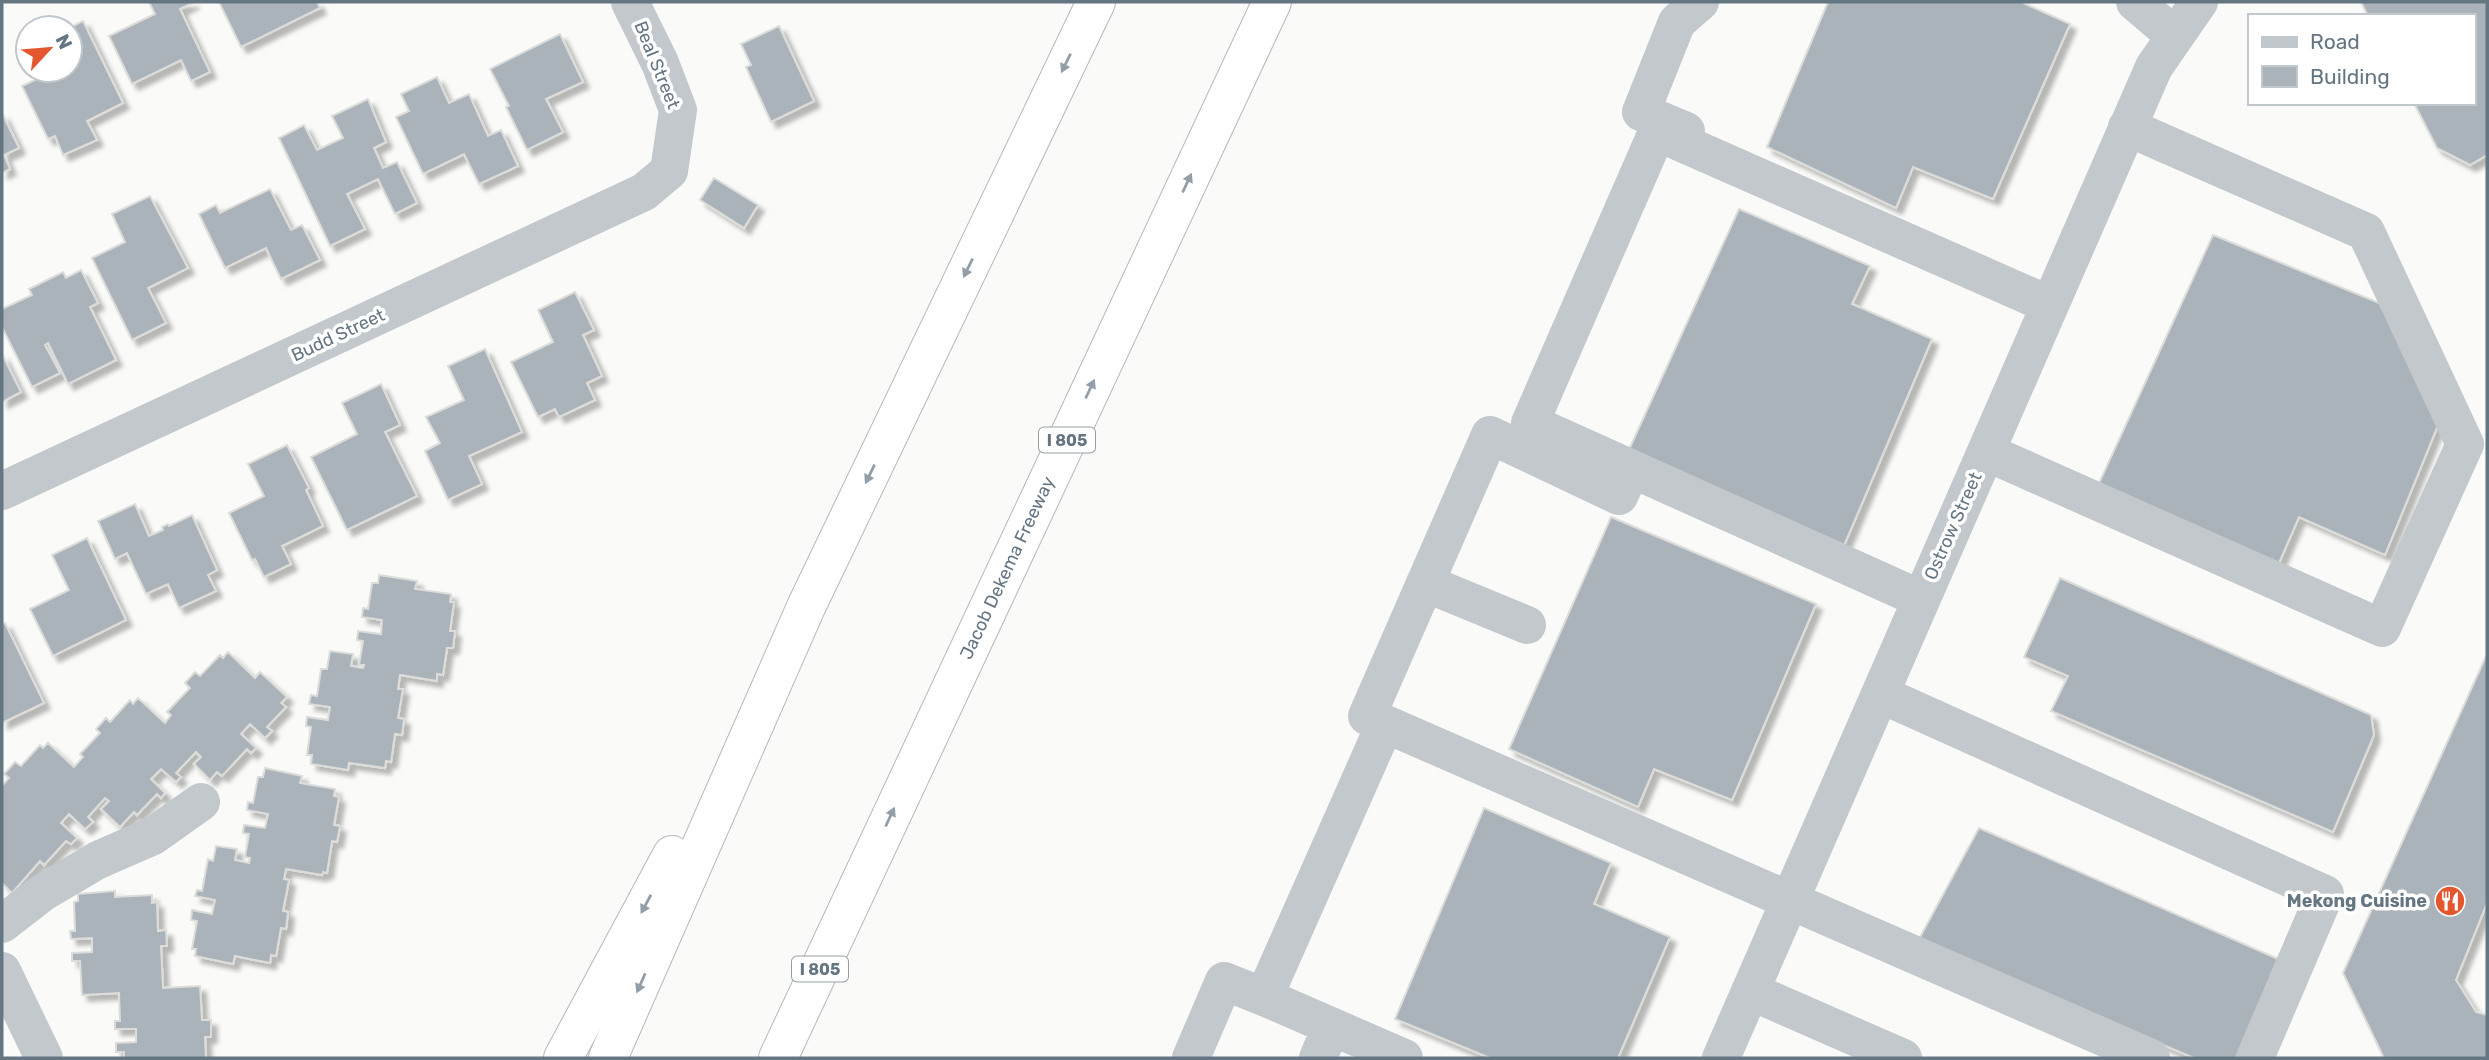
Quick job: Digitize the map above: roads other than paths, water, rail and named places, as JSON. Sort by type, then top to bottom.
[{"type":"highway","points":[[608,1058],[806,607],[1096,2]]},
{"type":"highway","name":"Jacob Dekema Freeway","points":[[778,1058],[1272,2]]},
{"type":"highway","points":[[563,1058],[806,607]]},
{"type":"highway","points":[[802,1058],[861,879]]},
{"type":"street","name":"Beal Street","points":[[630,2],[660,63],[678,110],[669,171]]},
{"type":"street","points":[[1700,2],[1677,22],[1641,112],[1799,179],[1793,192]]},
{"type":"street","points":[[2135,2],[2175,36]]},
{"type":"street","name":"Ostrow Street","points":[[1721,1058],[2154,67],[2199,2]]},
{"type":"street","points":[[1986,452],[2382,628],[2465,444],[2366,232],[2127,127]]},
{"type":"street","points":[[1922,599],[1530,423],[1657,132],[2050,305]]},
{"type":"street","name":"Budd Street","points":[[2,491],[644,192],[669,171]]},
{"type":"street","points":[[1631,470],[1619,496],[1490,435],[1367,716],[2151,1058]]},
{"type":"street","points":[[1425,583],[1527,625]]},
{"type":"street","points":[[1880,694],[2325,894],[2255,1058]]},
{"type":"street","points":[[1264,997],[1385,724]]},
{"type":"street","points":[[2,924],[42,893],[98,860],[153,836],[201,802]]},
{"type":"street","points":[[2,971],[44,1058]]},
{"type":"street","points":[[1191,1058],[1224,981],[1264,997],[1325,1042],[1404,1058]]},
{"type":"street","points":[[1750,991],[1903,1058]]},
{"type":"place","name":"Mekong Cuisine","points":[[2450,901]]}]
